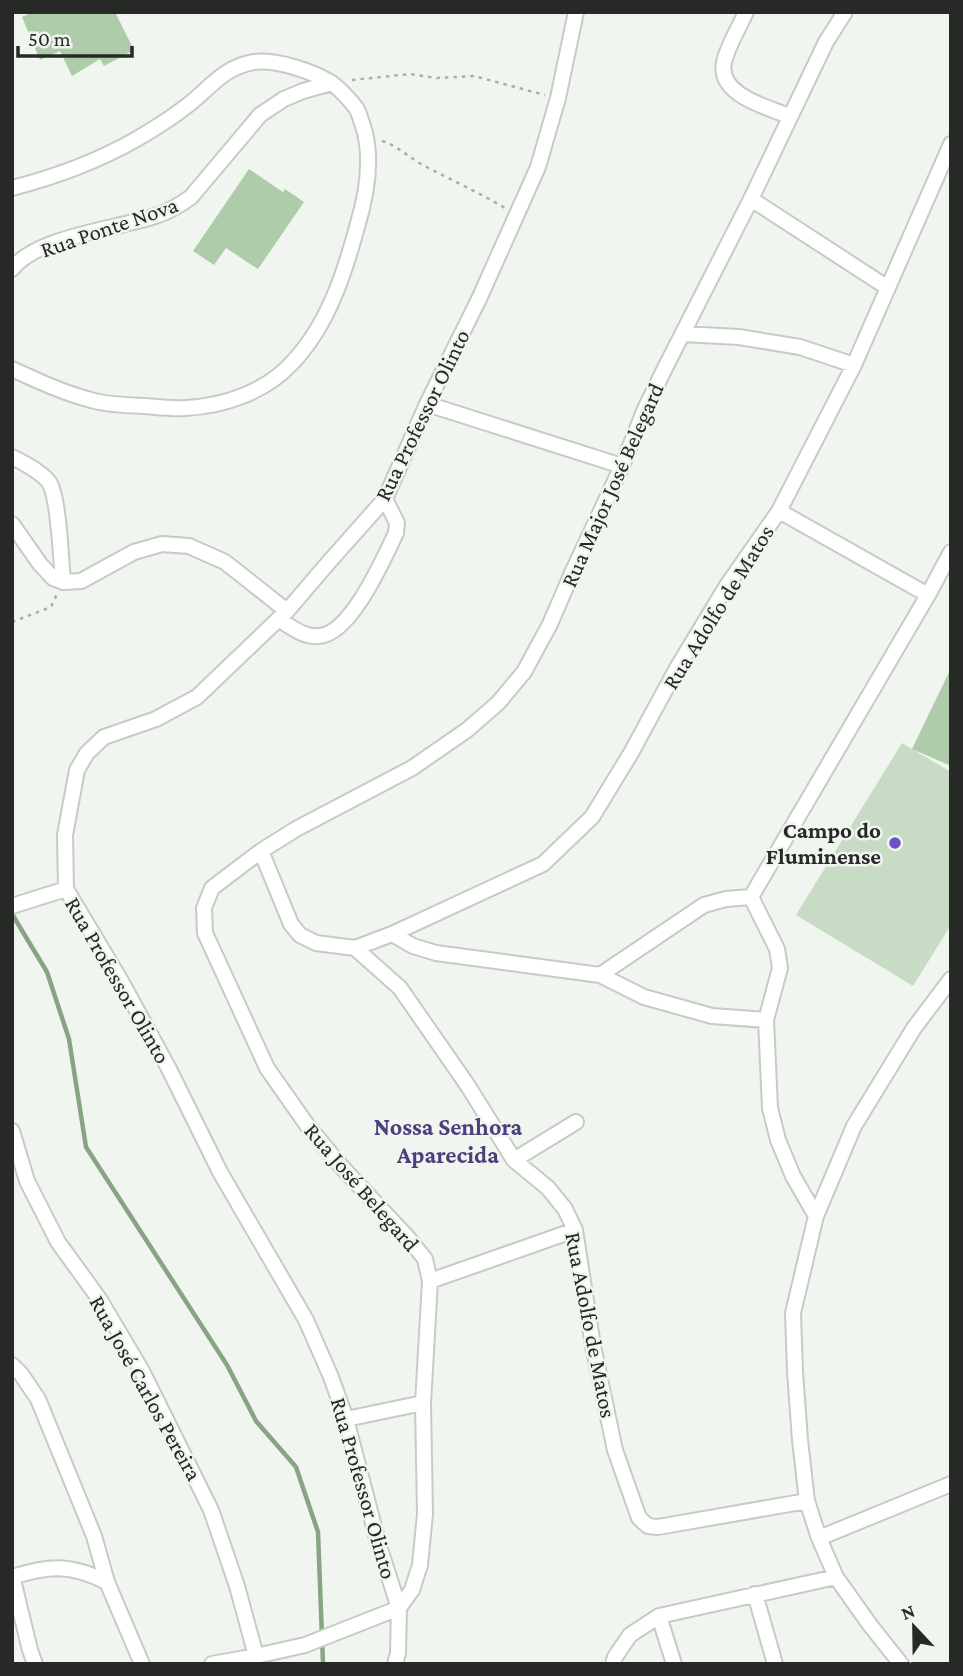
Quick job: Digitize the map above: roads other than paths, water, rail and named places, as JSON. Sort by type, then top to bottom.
[{"type":"street","name":"Rua Professor Olinto","points":[[396,1664],[399,1608],[346,1419],[331,1377],[306,1320],[226,1183],[121,981],[66,889],[65,835],[77,770],[87,753],[104,737],[156,719],[197,697],[282,615],[385,499],[538,167],[558,98],[576,12]]},
{"type":"street","points":[[746,12],[725,59],[723,70],[726,80],[732,89],[750,100],[789,116]]},
{"type":"street","name":"Rua Major José Belegard","points":[[261,850],[412,768],[467,730],[498,703],[524,672],[550,624],[645,409],[826,42],[845,12]]},
{"type":"street","points":[[12,188],[51,178],[97,159],[185,108],[215,80],[236,68],[255,62],[280,63],[332,83],[357,109],[366,136],[368,176],[346,268],[309,343],[291,365],[269,383],[227,401],[186,408],[134,406],[94,401],[58,390],[12,369]]},
{"type":"street","name":"Rua Ponte Nova","points":[[12,269],[16,263],[37,249],[158,215],[177,207],[191,197],[260,116],[294,95],[332,83]]},
{"type":"street","name":"Rua Adolfo de Matos","points":[[261,850],[291,924],[300,935],[316,943],[355,948],[392,934],[543,864],[592,817],[726,587],[779,511],[854,366],[951,144]]},
{"type":"street","points":[[751,198],[888,288]]},
{"type":"street","points":[[683,334],[739,337],[800,348],[854,366]]},
{"type":"street","points":[[427,404],[622,466]]},
{"type":"street","points":[[12,457],[50,483],[56,504],[63,582]]},
{"type":"street","points":[[12,524],[40,564],[53,578],[63,582],[81,581],[134,552],[162,544],[189,546],[225,562],[282,615],[309,636],[321,637],[342,625],[363,597],[396,533],[397,523],[385,499]]},
{"type":"street","points":[[779,511],[928,595]]},
{"type":"street","points":[[751,897],[951,552]]},
{"type":"street","name":"Rua José Belegard","points":[[261,850],[212,888],[204,908],[205,933],[267,1068],[340,1166],[425,1259],[430,1281],[423,1403],[425,1514],[420,1564],[412,1590],[399,1608]]},
{"type":"street","points":[[12,906],[66,889]]},
{"type":"street","points":[[600,975],[704,905],[726,899],[751,897]]},
{"type":"street","points":[[751,897],[777,949],[780,968],[766,1020],[770,1108],[778,1140],[788,1164],[816,1216]]},
{"type":"street","points":[[392,934],[413,946],[436,953],[600,975],[644,997],[712,1016],[766,1020]]},
{"type":"street","name":"Rua Adolfo de Matos","points":[[355,948],[400,988],[468,1086],[514,1160],[548,1188],[565,1209],[575,1230],[593,1346],[615,1450],[639,1518],[648,1526],[658,1527],[807,1501]]},
{"type":"street","points":[[901,1664],[836,1577],[807,1501],[798,1412],[793,1313],[816,1216],[854,1126],[914,1028],[951,979]]},
{"type":"street","points":[[514,1160],[576,1122]]},
{"type":"street","name":"Rua José Carlos Pereira","points":[[12,1131],[27,1181],[58,1242],[100,1300],[142,1371],[211,1510],[237,1586],[256,1656]]},
{"type":"street","points":[[430,1281],[575,1230]]},
{"type":"street","points":[[12,1365],[38,1399],[94,1536],[107,1582],[142,1664]]},
{"type":"street","points":[[346,1419],[423,1403]]},
{"type":"street","points":[[819,1538],[951,1484]]},
{"type":"street","points":[[35,1664],[12,1576],[62,1567],[89,1573],[107,1582]]},
{"type":"street","points":[[612,1664],[630,1634],[659,1616],[836,1577]]},
{"type":"street","points":[[755,1594],[775,1664]]},
{"type":"street","points":[[212,1664],[314,1642],[399,1608]]},
{"type":"street","points":[[659,1616],[674,1664]]},
{"type":"waterway","points":[[12,914],[47,972],[69,1039],[86,1147],[227,1365],[256,1421],[296,1467],[318,1532],[323,1664]]},
{"type":"place","name":"Campo do Fluminense","points":[[895,843]]},
{"type":"district","name":"Nossa Senhora Aparecida","points":[[448,1140]]}]
